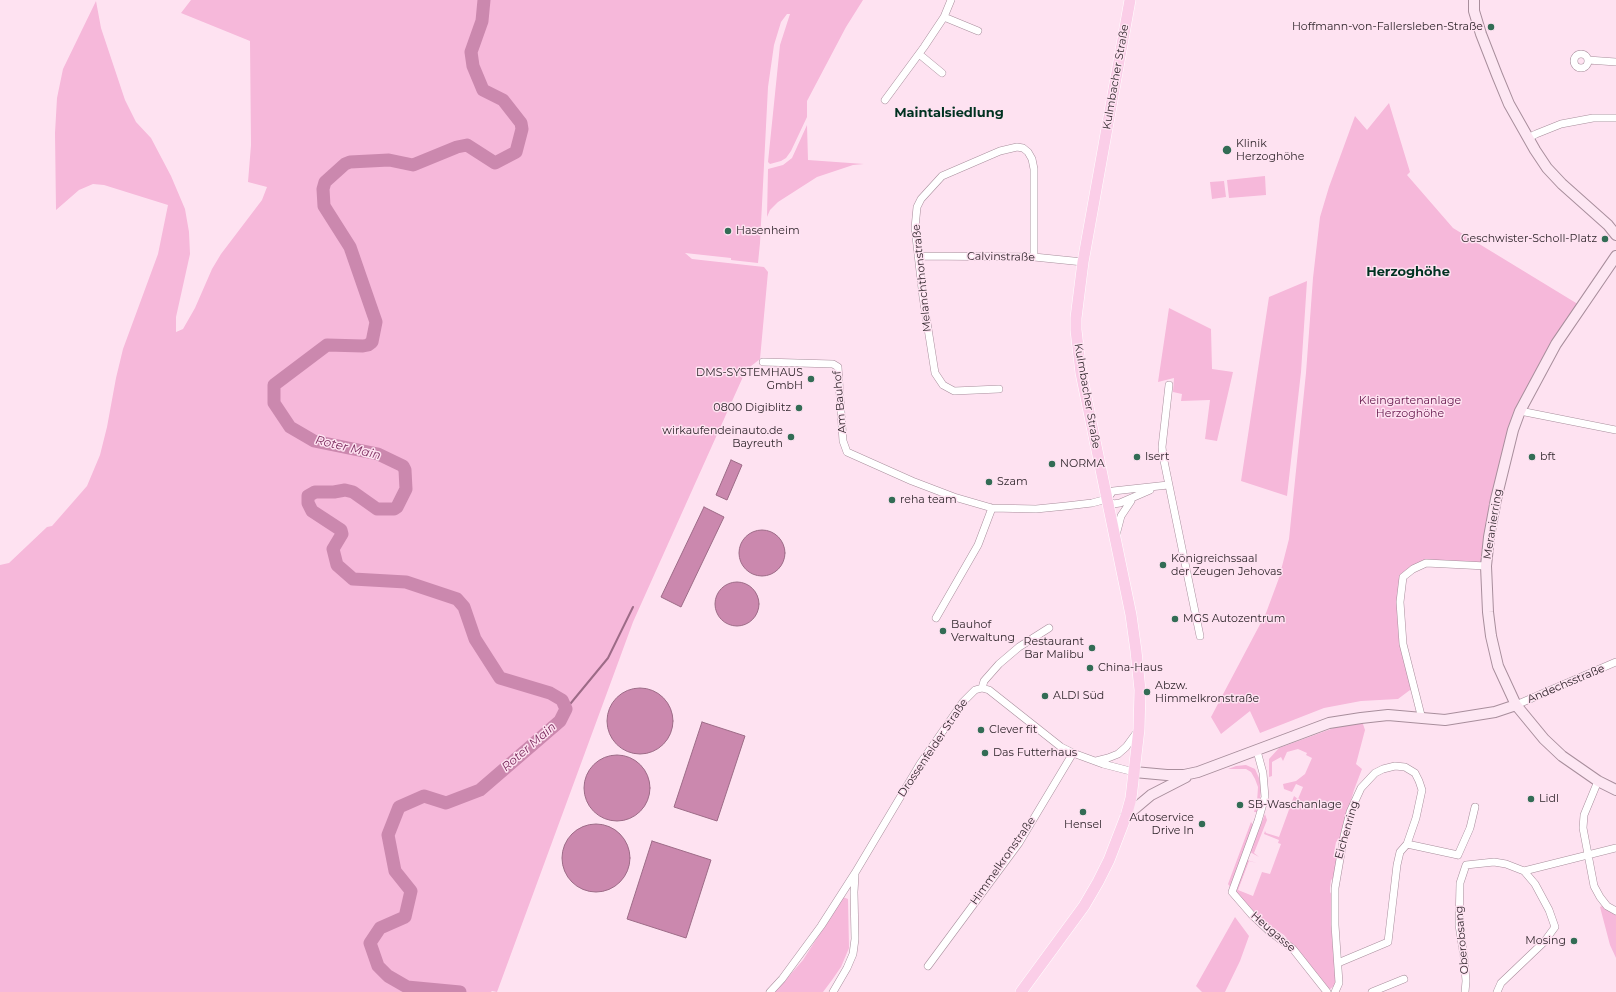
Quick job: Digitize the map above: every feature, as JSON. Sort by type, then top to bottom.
[{"type":"main road","name":"Kulmbacher Straße","points":[[1021,992],[1052,950],[1098,882],[1126,816],[1131,798],[1139,729],[1140,690],[1131,615],[1081,373],[1077,344],[1076,318],[1083,262],[1130,0]]},
{"type":"street","points":[[885,100],[944,17],[951,0]]},
{"type":"street","points":[[1474,0],[1474,11],[1479,28],[1497,75],[1509,104],[1528,138],[1547,168],[1562,184],[1608,225],[1616,236]]},
{"type":"street","points":[[944,17],[978,31]]},
{"type":"street","points":[[919,54],[942,73]]},
{"type":"street","points":[[1588,60],[1616,62]]},
{"type":"street","points":[[1528,138],[1561,124],[1593,118],[1616,118]]},
{"type":"street","name":"Melanchthonstraße","points":[[998,389],[954,391],[943,385],[937,377],[933,367],[918,256],[915,228],[917,208],[925,193],[942,176],[1000,151],[1017,147],[1023,148],[1028,152],[1032,159],[1034,169],[1034,257]]},
{"type":"street","name":"Calvinstraße","points":[[918,256],[1034,257],[1083,262]]},
{"type":"street","name":"Meranierring","points":[[1616,256],[1556,344],[1520,411],[1496,499],[1489,537],[1486,566],[1488,612],[1498,666],[1516,705],[1540,734],[1562,756],[1598,781],[1616,790]]},
{"type":"street","name":"Am Bauhof","points":[[764,362],[833,364],[838,367],[843,441],[847,452],[912,481],[954,497],[992,508],[1048,508],[1092,503],[1107,499]]},
{"type":"street","points":[[1168,385],[1162,447],[1168,485],[1200,636]]},
{"type":"street","points":[[1520,411],[1616,430]]},
{"type":"street","points":[[1155,488],[1134,498],[1115,504],[1111,503],[1107,499],[1113,491],[1155,488],[1168,485]]},
{"type":"street","points":[[1116,539],[1118,525],[1124,510],[1134,498]]},
{"type":"street","points":[[936,618],[978,545],[992,508]]},
{"type":"street","points":[[1422,719],[1403,644],[1400,602],[1403,577],[1413,569],[1426,562],[1486,566]]},
{"type":"street","name":"Drossenfelder Straße","points":[[770,992],[821,926],[855,873],[920,764],[969,695],[975,690],[982,688],[984,681],[999,664],[1019,647],[1049,628]]},
{"type":"street","name":"Andechsstraße","points":[[1516,705],[1616,662]]},
{"type":"street","points":[[982,688],[989,690],[1061,747],[1073,753],[1094,761],[1134,772],[1167,775],[1184,775],[1198,772]]},
{"type":"street","points":[[1126,816],[1156,792],[1198,772],[1329,724],[1361,718],[1388,716],[1445,720],[1467,718],[1495,712],[1516,705]]},
{"type":"street","points":[[1094,761],[1118,754],[1129,744],[1139,729]]},
{"type":"street","name":"Heugasse","points":[[1257,751],[1263,773],[1265,797],[1258,821],[1232,892],[1251,914],[1268,930],[1293,949],[1327,992]]},
{"type":"street","name":"Himmelkronstraße","points":[[928,966],[1019,843],[1073,753]]},
{"type":"street","name":"Eichenring","points":[[1335,992],[1339,983],[1334,888],[1350,812],[1361,788],[1368,779],[1382,769],[1395,766],[1405,767],[1414,773],[1422,790],[1420,804],[1407,844],[1400,852],[1397,865],[1388,942],[1338,963]]},
{"type":"street","points":[[1598,781],[1584,814],[1583,828],[1594,886],[1607,906],[1616,911]]},
{"type":"street","points":[[1458,855],[1470,828],[1475,807]]},
{"type":"street","points":[[1407,844],[1458,855],[1466,866],[1494,862],[1506,864],[1524,871],[1535,884],[1549,910],[1555,927],[1544,942],[1501,983],[1497,992]]},
{"type":"street","points":[[1524,871],[1616,848]]},
{"type":"street","name":"Oberobsang","points":[[1466,866],[1460,883],[1458,903],[1466,992]]},
{"type":"street","name":"Drossenfelder Straße","points":[[833,992],[847,968],[853,954],[855,939],[855,873]]},
{"type":"street","points":[[1372,992],[1404,979]]},
{"type":"green space","points":[[191,0],[863,0],[846,27],[807,101],[807,117],[791,151],[786,158],[770,164],[768,162],[780,45],[790,14],[787,14],[781,22],[774,45],[768,87],[758,263],[731,260],[731,258],[685,253],[692,259],[764,267],[768,272],[760,359],[746,370],[633,622],[497,992],[0,992],[0,565],[9,563],[47,527],[52,526],[87,486],[100,455],[123,349],[158,254],[168,205],[104,185],[93,184],[79,190],[56,210],[55,133],[57,98],[63,69],[96,1],[101,28],[125,100],[136,122],[151,138],[171,176],[185,209],[189,232],[190,254],[176,317],[176,332],[183,329],[195,308],[212,269],[221,254],[262,200],[267,187],[248,182],[251,145],[250,41],[181,13]]},
{"type":"green space","name":"Kleingartenanlage Herzoghöhe","points":[[1389,103],[1410,172],[1407,175],[1453,228],[1581,306],[1520,411],[1486,566],[1426,563],[1403,577],[1403,644],[1414,687],[1398,699],[1361,701],[1324,708],[1260,733],[1250,711],[1221,734],[1211,717],[1266,613],[1279,578],[1289,539],[1320,217],[1329,187],[1355,116],[1367,130]]},
{"type":"green space","points":[[807,125],[808,160],[864,164],[853,165],[817,177],[778,202],[770,210],[767,217],[768,169],[783,165],[792,158]]},
{"type":"green space","points":[[1265,176],[1266,195],[1229,198],[1227,180]]},
{"type":"green space","points":[[1224,181],[1226,197],[1212,199],[1210,182]]},
{"type":"green space","points":[[1307,281],[1301,372],[1287,496],[1241,481],[1269,297]]},
{"type":"green space","points":[[1169,308],[1211,329],[1212,369],[1233,372],[1217,441],[1205,439],[1210,400],[1181,401],[1182,394],[1173,392],[1174,378],[1158,382]]},
{"type":"green space","points":[[1361,718],[1365,730],[1356,764],[1362,769],[1354,790],[1340,838],[1336,842],[1334,853],[1337,856],[1334,877],[1331,880],[1330,887],[1330,892],[1332,895],[1331,925],[1336,982],[1329,990],[1284,935],[1256,917],[1236,892],[1247,860],[1257,863],[1249,861],[1238,890],[1253,896],[1262,872],[1270,874],[1281,844],[1278,843],[1279,840],[1264,834],[1265,831],[1266,833],[1279,837],[1294,796],[1298,799],[1303,787],[1296,784],[1292,792],[1284,789],[1283,784],[1296,781],[1305,774],[1312,758],[1306,755],[1307,753],[1298,749],[1287,752],[1283,761],[1281,757],[1272,762],[1272,776],[1269,777],[1269,759],[1279,748]]},
{"type":"green space","points":[[1246,765],[1255,769],[1259,778],[1261,787],[1258,812],[1254,812],[1257,802],[1258,787],[1251,772],[1246,769],[1228,769]]},
{"type":"green space","points":[[1265,814],[1267,820],[1254,853],[1259,857],[1250,852]]},
{"type":"green space","points":[[1251,822],[1253,825],[1230,887],[1228,884]]},
{"type":"green space","points":[[843,897],[848,899],[849,948],[841,967],[832,980],[823,992],[775,992],[803,960]]},
{"type":"green space","points":[[1602,906],[1616,915],[1616,958],[1610,945],[1600,907]]},
{"type":"green space","points":[[1235,917],[1249,936],[1240,961],[1225,992],[1202,992],[1196,986]]},
{"type":"shaded area","points":[[731,460],[742,465],[727,500],[716,495]]},
{"type":"shaded area","points":[[704,507],[724,517],[681,607],[661,597]]},
{"type":"shaded area","points":[[762,530],[775,534],[781,540],[785,553],[781,566],[775,572],[762,576],[749,572],[743,566],[739,553],[743,540],[749,534]]},
{"type":"shaded area","points":[[733,582],[741,582],[746,583],[753,588],[758,595],[758,613],[753,620],[746,625],[733,626],[725,623],[718,616],[715,608],[715,600],[718,592],[725,585]]},
{"type":"shaded area","points":[[640,688],[653,691],[663,698],[670,708],[673,721],[670,734],[663,744],[653,751],[640,754],[627,751],[617,744],[610,734],[607,721],[610,708],[617,698],[627,691]]},
{"type":"shaded area","points":[[702,722],[745,736],[717,821],[674,807]]},
{"type":"shaded area","points":[[617,755],[630,757],[645,770],[648,775],[650,788],[648,801],[635,816],[630,819],[617,821],[604,819],[589,806],[586,801],[584,788],[586,775],[599,760],[604,757]]},
{"type":"shaded area","points":[[596,824],[609,826],[620,834],[628,845],[630,858],[628,871],[620,882],[609,890],[596,892],[583,890],[572,882],[564,871],[562,858],[564,845],[572,834],[583,826]]},
{"type":"shaded area","points":[[652,841],[711,860],[686,938],[627,919]]},
{"type":"waterway","name":"Roter Main","points":[[460,992],[407,987],[388,976],[378,966],[370,943],[380,928],[405,917],[411,891],[395,871],[388,835],[399,807],[424,796],[446,803],[480,790],[560,721],[566,709],[562,700],[550,693],[500,678],[475,639],[464,607],[457,599],[406,582],[353,579],[337,565],[333,549],[342,534],[341,530],[312,511],[308,503],[308,496],[315,492],[334,492],[345,490],[353,492],[377,509],[394,509],[397,507],[406,489],[405,470],[403,466],[378,454],[314,441],[290,427],[274,403],[274,385],[327,345],[363,346],[372,342],[376,322],[350,247],[324,206],[323,189],[325,182],[345,164],[350,162],[389,160],[413,165],[457,147],[467,145],[495,163],[516,152],[522,129],[521,123],[503,100],[483,90],[473,66],[471,52],[482,21],[484,0]]},
{"type":"waterway","points":[[566,709],[608,658],[633,607]]},
{"type":"place","name":"Hoffmann-von-Fallersleben-Straße","points":[[1491,27]]},
{"type":"place","name":"Klinik Herzoghöhe","points":[[1227,150]]},
{"type":"place","name":"Hasenheim","points":[[728,231]]},
{"type":"place","name":"Geschwister-Scholl-Platz","points":[[1605,239]]},
{"type":"place","name":"DMS-SYSTEMHAUS GmbH","points":[[811,379]]},
{"type":"place","name":"0800 Digiblitz","points":[[799,408]]},
{"type":"place","name":"wirkaufendeinauto.de Bayreuth","points":[[791,437]]},
{"type":"place","name":"Isert","points":[[1137,457]]},
{"type":"place","name":"bft","points":[[1532,457]]},
{"type":"place","name":"NORMA","points":[[1052,464]]},
{"type":"place","name":"Szam","points":[[989,482]]},
{"type":"place","name":"reha team","points":[[892,500]]},
{"type":"place","name":"Königreichssaal der Zeugen Jehovas","points":[[1163,565]]},
{"type":"place","name":"MGS Autozentrum","points":[[1175,619]]},
{"type":"place","name":"Bauhof Verwaltung","points":[[943,631]]},
{"type":"place","name":"Restaurant Bar Malibu","points":[[1092,648]]},
{"type":"place","name":"China-Haus","points":[[1090,668]]},
{"type":"place","name":"Abzw. Himmelkronstraße","points":[[1147,692]]},
{"type":"place","name":"ALDI Süd","points":[[1045,696]]},
{"type":"place","name":"Clever fit","points":[[981,730]]},
{"type":"place","name":"Das Futterhaus","points":[[985,753]]},
{"type":"place","name":"Lidl","points":[[1531,799]]},
{"type":"place","name":"SB-Waschanlage","points":[[1240,805]]},
{"type":"place","name":"Hensel","points":[[1083,812]]},
{"type":"place","name":"Autoservice Drive In","points":[[1202,824]]},
{"type":"place","name":"Mosing","points":[[1574,941]]},
{"type":"district","name":"Maintalsiedlung","points":[[949,113]]},
{"type":"district","name":"Herzoghöhe","points":[[1408,272]]}]
